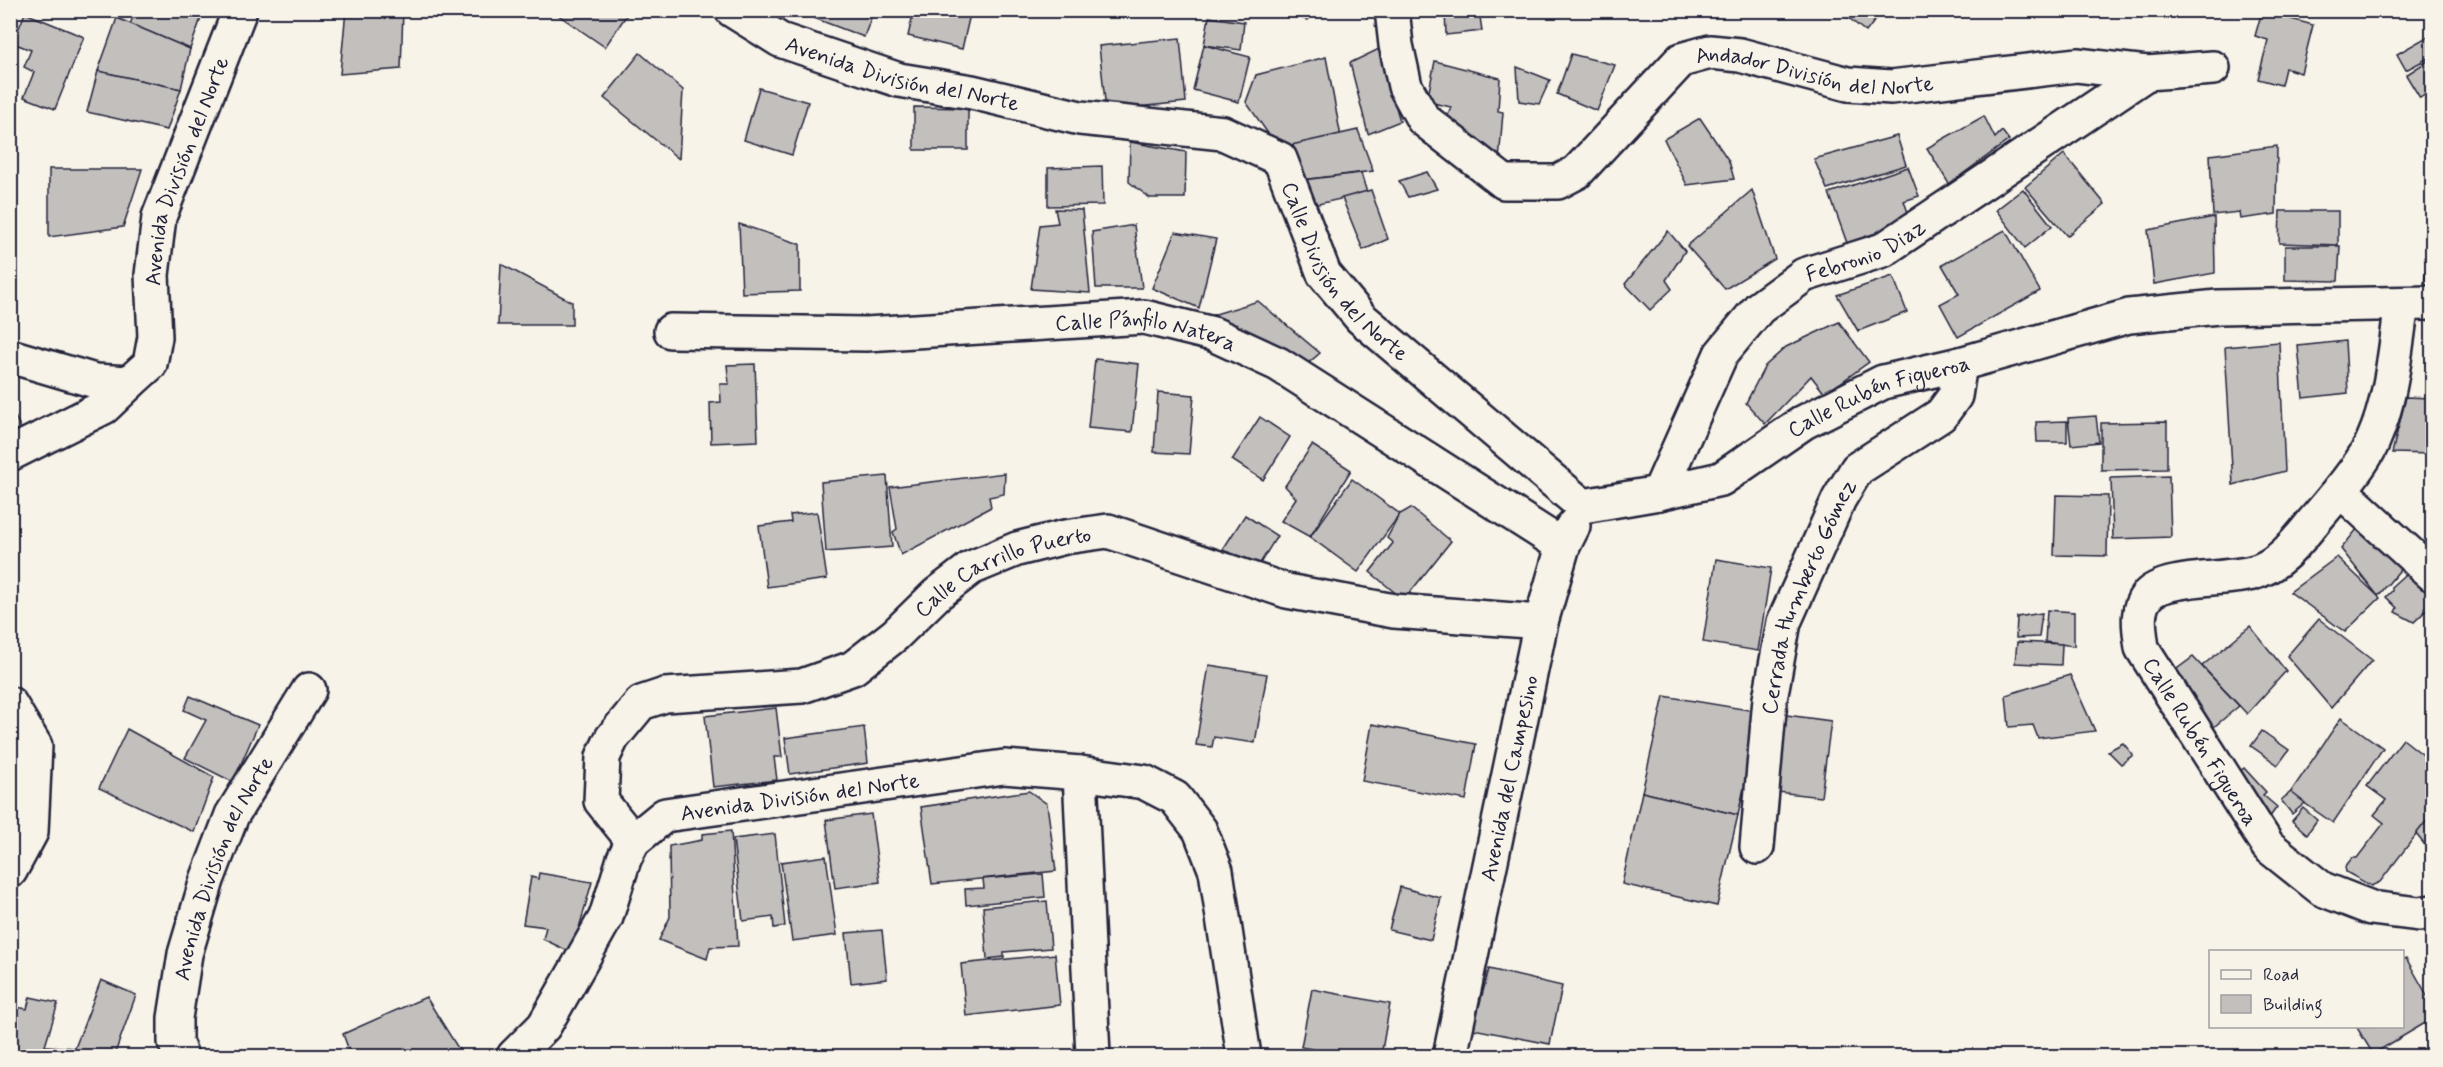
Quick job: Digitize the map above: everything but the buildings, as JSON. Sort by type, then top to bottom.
[{"type":"street","name":"Avenida División del Norte","points":[[10,454],[104,407],[150,364],[155,337],[152,275],[159,217],[240,10]]},
{"type":"street","name":"Avenida División del Norte","points":[[732,10],[780,40],[899,80],[972,92],[1080,118]]},
{"type":"street","name":"Andador División del Norte","points":[[1392,10],[1396,45],[1405,86],[1423,119],[1504,182],[1558,182],[1576,172],[1681,60],[1710,52],[1740,56],[1848,84],[1891,87],[2077,64],[2147,74],[2213,68]]},
{"type":"street","name":"Febronio Diaz","points":[[1659,494],[1721,354],[1758,308],[1804,275],[1883,250],[2147,74]]},
{"type":"street","name":"Calle División del Norte","points":[[1080,118],[1223,133],[1280,159],[1324,274],[1360,318],[1583,506]]},
{"type":"street","name":"Calle Rubén Figueroa","points":[[1583,506],[1659,494],[1721,479],[1804,423],[1883,382],[1960,364],[2129,316],[2218,307],[2417,303],[2373,443],[2340,490],[2287,554],[2254,573],[2220,579],[2172,582],[2148,595],[2138,615],[2142,648],[2268,846],[2322,889],[2371,908],[2420,914],[2433,912]]},
{"type":"street","name":"Calle Pánfilo Natera","points":[[671,332],[866,334],[1144,317],[1213,334],[1278,364],[1563,546]]},
{"type":"street","points":[[10,356],[95,381],[129,383]]},
{"type":"street","name":"Cerrada Humberto Gómez","points":[[1758,847],[1770,699],[1784,622],[1839,499],[1857,469],[1941,415],[1955,396],[1960,364]]},
{"type":"street","points":[[2340,490],[2433,574]]},
{"type":"street","name":"Avenida del Campesino","points":[[1450,1056],[1541,622],[1563,546],[1583,506]]},
{"type":"street","name":"Calle Carrillo Puerto","points":[[633,841],[601,801],[603,757],[612,738],[641,703],[665,695],[802,686],[853,668],[895,634],[936,595],[971,568],[1017,549],[1065,537],[1108,531],[1287,591],[1394,611],[1541,622]]},
{"type":"street","name":"Avenida División del Norte","points":[[181,1056],[175,1042],[175,1018],[184,954],[207,880],[232,815],[309,690]]},
{"type":"street","points":[[10,704],[35,746],[31,832],[10,871]]},
{"type":"street","name":"Avenida División del Norte","points":[[514,1056],[544,1026],[606,917],[624,859],[633,841],[665,815],[1004,767],[1080,773],[1144,782],[1175,798],[1200,830],[1216,871],[1244,1056]]},
{"type":"street","points":[[1080,773],[1093,1056]]}]
